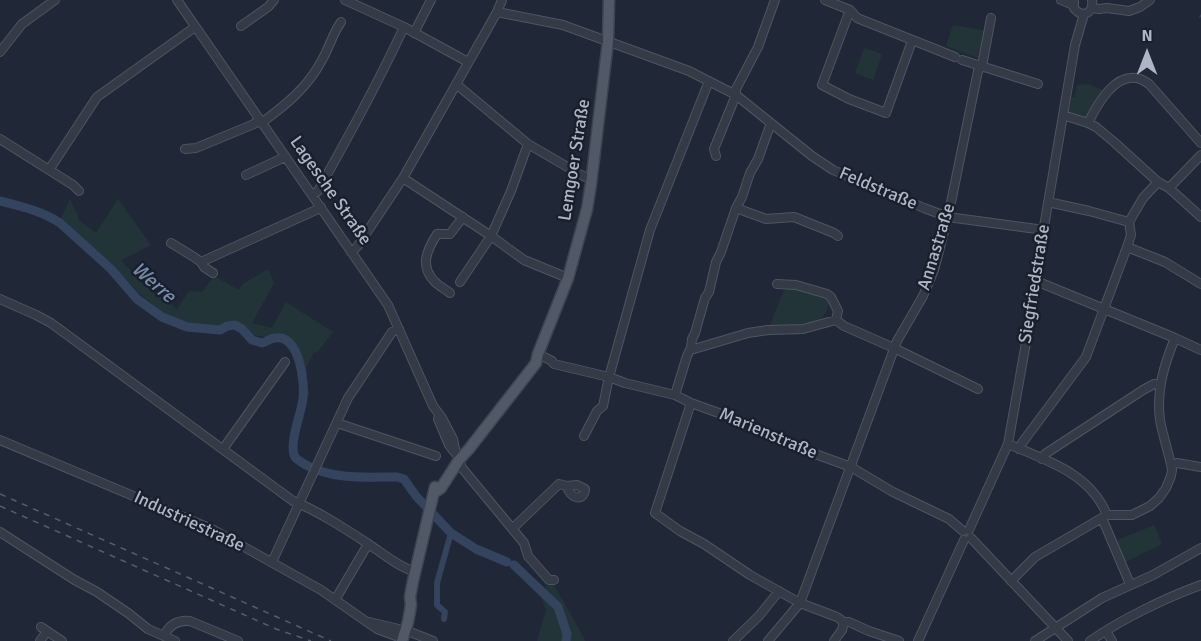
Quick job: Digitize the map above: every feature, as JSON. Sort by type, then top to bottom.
[{"type":"main road","name":"Lemgoer Straße","points":[[402,637],[406,604],[410,597],[437,481],[446,466],[457,457],[538,354],[568,278],[585,216],[592,178],[608,41],[609,0]]},
{"type":"street","points":[[0,52],[22,24],[55,0]]},
{"type":"street","name":"Lagesche Straße","points":[[177,0],[388,305],[436,412],[448,445],[462,468],[513,528],[524,543],[528,556],[549,580],[555,580]]},
{"type":"street","points":[[241,26],[274,0]]},
{"type":"street","points":[[345,0],[404,27],[468,62]]},
{"type":"street","points":[[414,33],[431,0]]},
{"type":"street","points":[[351,252],[357,248],[403,178],[502,0]]},
{"type":"street","points":[[716,156],[714,149],[736,95],[736,89],[758,47],[775,0]]},
{"type":"street","points":[[825,0],[850,10],[857,18],[912,41],[958,59],[1038,84]]},
{"type":"street","points":[[1061,0],[1073,3],[1081,14],[1088,13],[1092,4],[1099,9],[1129,11],[1150,0]]},
{"type":"street","points":[[850,10],[822,85],[849,99],[886,113],[912,41]]},
{"type":"street","name":"Feldstraße","points":[[497,12],[563,25],[689,71],[736,95],[833,170],[948,217],[1044,230]]},
{"type":"street","name":"Siegfriedstraße","points":[[918,641],[1008,444],[1081,14]]},
{"type":"street","name":"Annastraße","points":[[768,641],[800,603],[894,348],[934,270],[992,18]]},
{"type":"street","points":[[185,149],[196,148],[254,124],[294,98],[305,87],[336,42],[341,22]]},
{"type":"street","points":[[49,170],[97,97],[195,27]]},
{"type":"street","points":[[312,195],[318,191],[362,112],[404,27]]},
{"type":"street","points":[[1088,123],[1095,108],[1113,86],[1130,78],[1140,79],[1149,84],[1201,143]]},
{"type":"street","points":[[584,436],[597,411],[603,406],[650,230],[709,81]]},
{"type":"street","points":[[456,84],[528,144],[583,176],[592,178]]},
{"type":"street","points":[[1063,115],[1088,123],[1114,142],[1201,217]]},
{"type":"street","points":[[675,395],[705,298],[709,292],[716,262],[771,123]]},
{"type":"street","points":[[0,139],[79,191]]},
{"type":"street","points":[[460,282],[491,236],[528,144]]},
{"type":"street","points":[[1169,188],[1201,155]]},
{"type":"street","points":[[246,176],[285,157]]},
{"type":"street","points":[[403,178],[525,260],[568,278]]},
{"type":"street","points":[[1019,449],[1086,357],[1131,235],[1129,222],[1143,198],[1158,182]]},
{"type":"street","points":[[1048,202],[1129,222]]},
{"type":"street","points":[[201,262],[321,207]]},
{"type":"street","points":[[736,208],[766,219],[794,217],[838,236]]},
{"type":"street","points":[[450,293],[434,281],[427,269],[425,258],[437,234],[450,234],[463,217]]},
{"type":"street","points":[[171,243],[201,262],[213,273]]},
{"type":"street","points":[[1127,247],[1165,262],[1201,284]]},
{"type":"street","points":[[1036,280],[1201,350]]},
{"type":"street","points":[[777,284],[796,285],[827,294],[831,297],[838,312],[836,320]]},
{"type":"street","points":[[0,299],[51,324],[293,501],[415,572]]},
{"type":"street","points":[[691,348],[748,333],[803,329],[836,320]]},
{"type":"street","points":[[836,320],[844,326],[978,389]]},
{"type":"street","points":[[272,562],[348,398],[392,332],[399,328]]},
{"type":"street","points":[[1011,581],[1035,557],[1105,516],[1110,514],[1132,515],[1155,502],[1162,494],[1169,483],[1171,465],[1160,420],[1160,385],[1164,366],[1175,338]]},
{"type":"street","name":"Marienstraße","points":[[538,354],[554,364],[562,364],[675,395],[850,467],[893,492],[949,519],[1068,641]]},
{"type":"street","points":[[223,448],[285,362]]},
{"type":"street","points":[[1042,459],[1045,454],[1143,390],[1154,384],[1160,385]]},
{"type":"street","points":[[692,403],[656,513],[680,531],[750,575],[800,603],[837,617],[844,622],[899,641]]},
{"type":"street","points":[[337,423],[436,456]]},
{"type":"street","name":"Industriestraße","points":[[0,440],[212,529],[321,590],[369,622],[402,637],[433,641]]},
{"type":"street","points":[[1008,444],[1068,470],[1084,482],[1100,500],[1130,584]]},
{"type":"street","points":[[1171,465],[1177,463],[1201,467]]},
{"type":"street","points":[[513,528],[559,484],[567,486]]},
{"type":"street","points":[[0,531],[103,596],[148,629],[169,639]]},
{"type":"street","points":[[335,600],[368,544]]},
{"type":"street","points":[[1035,641],[1102,598],[1201,548]]},
{"type":"street","points":[[1090,641],[1135,615],[1201,585]]},
{"type":"street","points":[[733,641],[759,616],[779,591]]},
{"type":"street","points":[[169,639],[167,629],[174,624],[190,621],[238,641]]},
{"type":"street","points":[[834,641],[842,630],[844,622]]},
{"type":"street","points":[[40,641],[44,629],[62,641]]},
{"type":"street","points":[[1106,632],[1112,641]]},
{"type":"shaded area","points":[[953,25],[987,31],[980,59],[946,46]]},
{"type":"shaded area","points":[[864,48],[882,54],[873,80],[855,73]]},
{"type":"shaded area","points":[[1088,84],[1105,91],[1089,116],[1085,118],[1071,114],[1069,111],[1077,85]]},
{"type":"shaded area","points":[[70,199],[80,221],[96,233],[118,199],[151,245],[121,260],[143,284],[177,309],[189,291],[202,292],[214,276],[239,290],[243,284],[268,269],[274,283],[252,323],[272,328],[286,302],[333,332],[317,353],[314,352],[306,368],[309,396],[307,396],[300,354],[295,344],[287,336],[283,334],[266,337],[252,335],[233,323],[219,328],[187,324],[164,314],[139,293],[114,266],[60,220]]},
{"type":"shaded area","points":[[789,287],[829,300],[826,312],[820,319],[807,324],[769,328],[783,292]]},
{"type":"shaded area","points":[[1154,525],[1162,544],[1123,563],[1115,541]]},
{"type":"shaded area","points":[[553,583],[585,641],[537,641],[546,610],[538,590]]},
{"type":"waterway","name":"Werre","points":[[0,201],[38,212],[60,223],[111,269],[137,299],[162,317],[187,327],[220,330],[235,325],[252,340],[262,343],[275,338],[290,343],[299,360],[303,390],[293,444],[295,457],[306,465],[328,473],[404,479],[416,496],[451,533],[476,549],[507,562]]},
{"type":"waterway","points":[[444,619],[445,612],[437,605],[437,583],[451,533]]},
{"type":"waterway","name":"Werre","points":[[514,565],[558,607],[567,634],[566,641]]},
{"type":"railway","points":[[0,494],[331,641]]},
{"type":"railway","points":[[0,506],[276,629],[311,641]]}]
